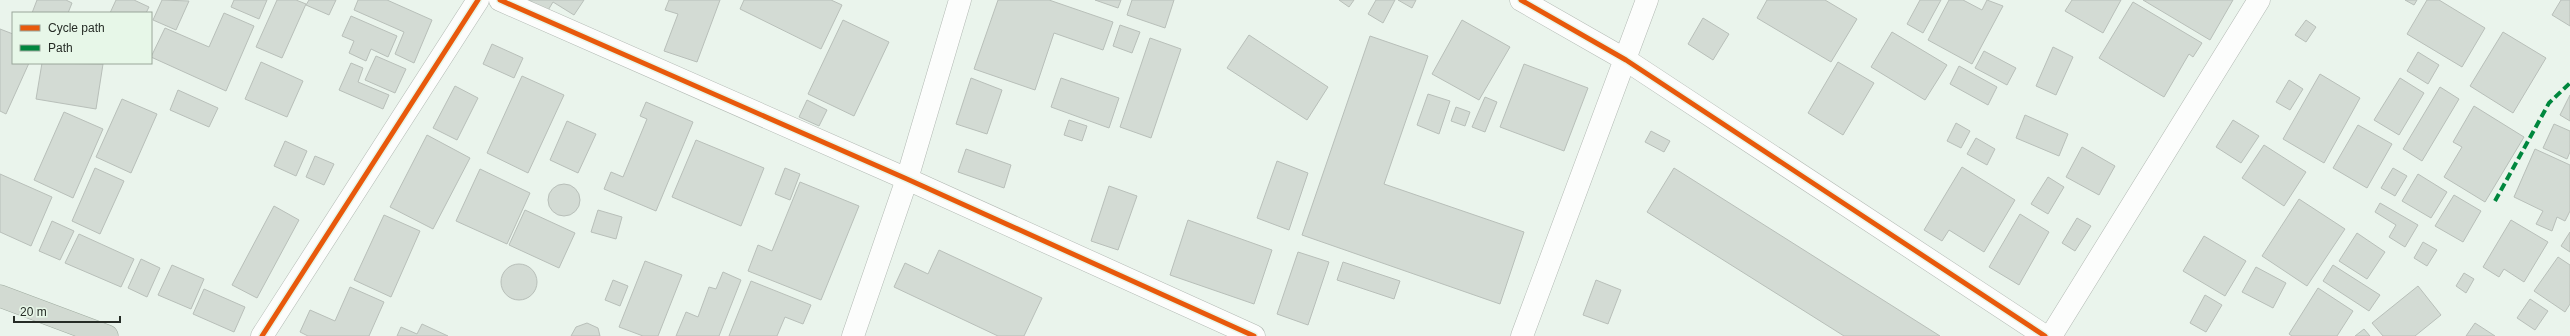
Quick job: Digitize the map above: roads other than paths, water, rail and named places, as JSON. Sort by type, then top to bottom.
[{"type":"highway","points":[[0,296],[107,336]]},
{"type":"street","points":[[262,336],[478,0]]},
{"type":"street","points":[[500,0],[907,179],[1254,336]]},
{"type":"street","points":[[853,336],[907,179],[960,0]]},
{"type":"street","points":[[1521,0],[1626,60],[2045,336]]},
{"type":"street","points":[[1522,336],[1648,0]]},
{"type":"street","points":[[2051,336],[2259,0]]}]
